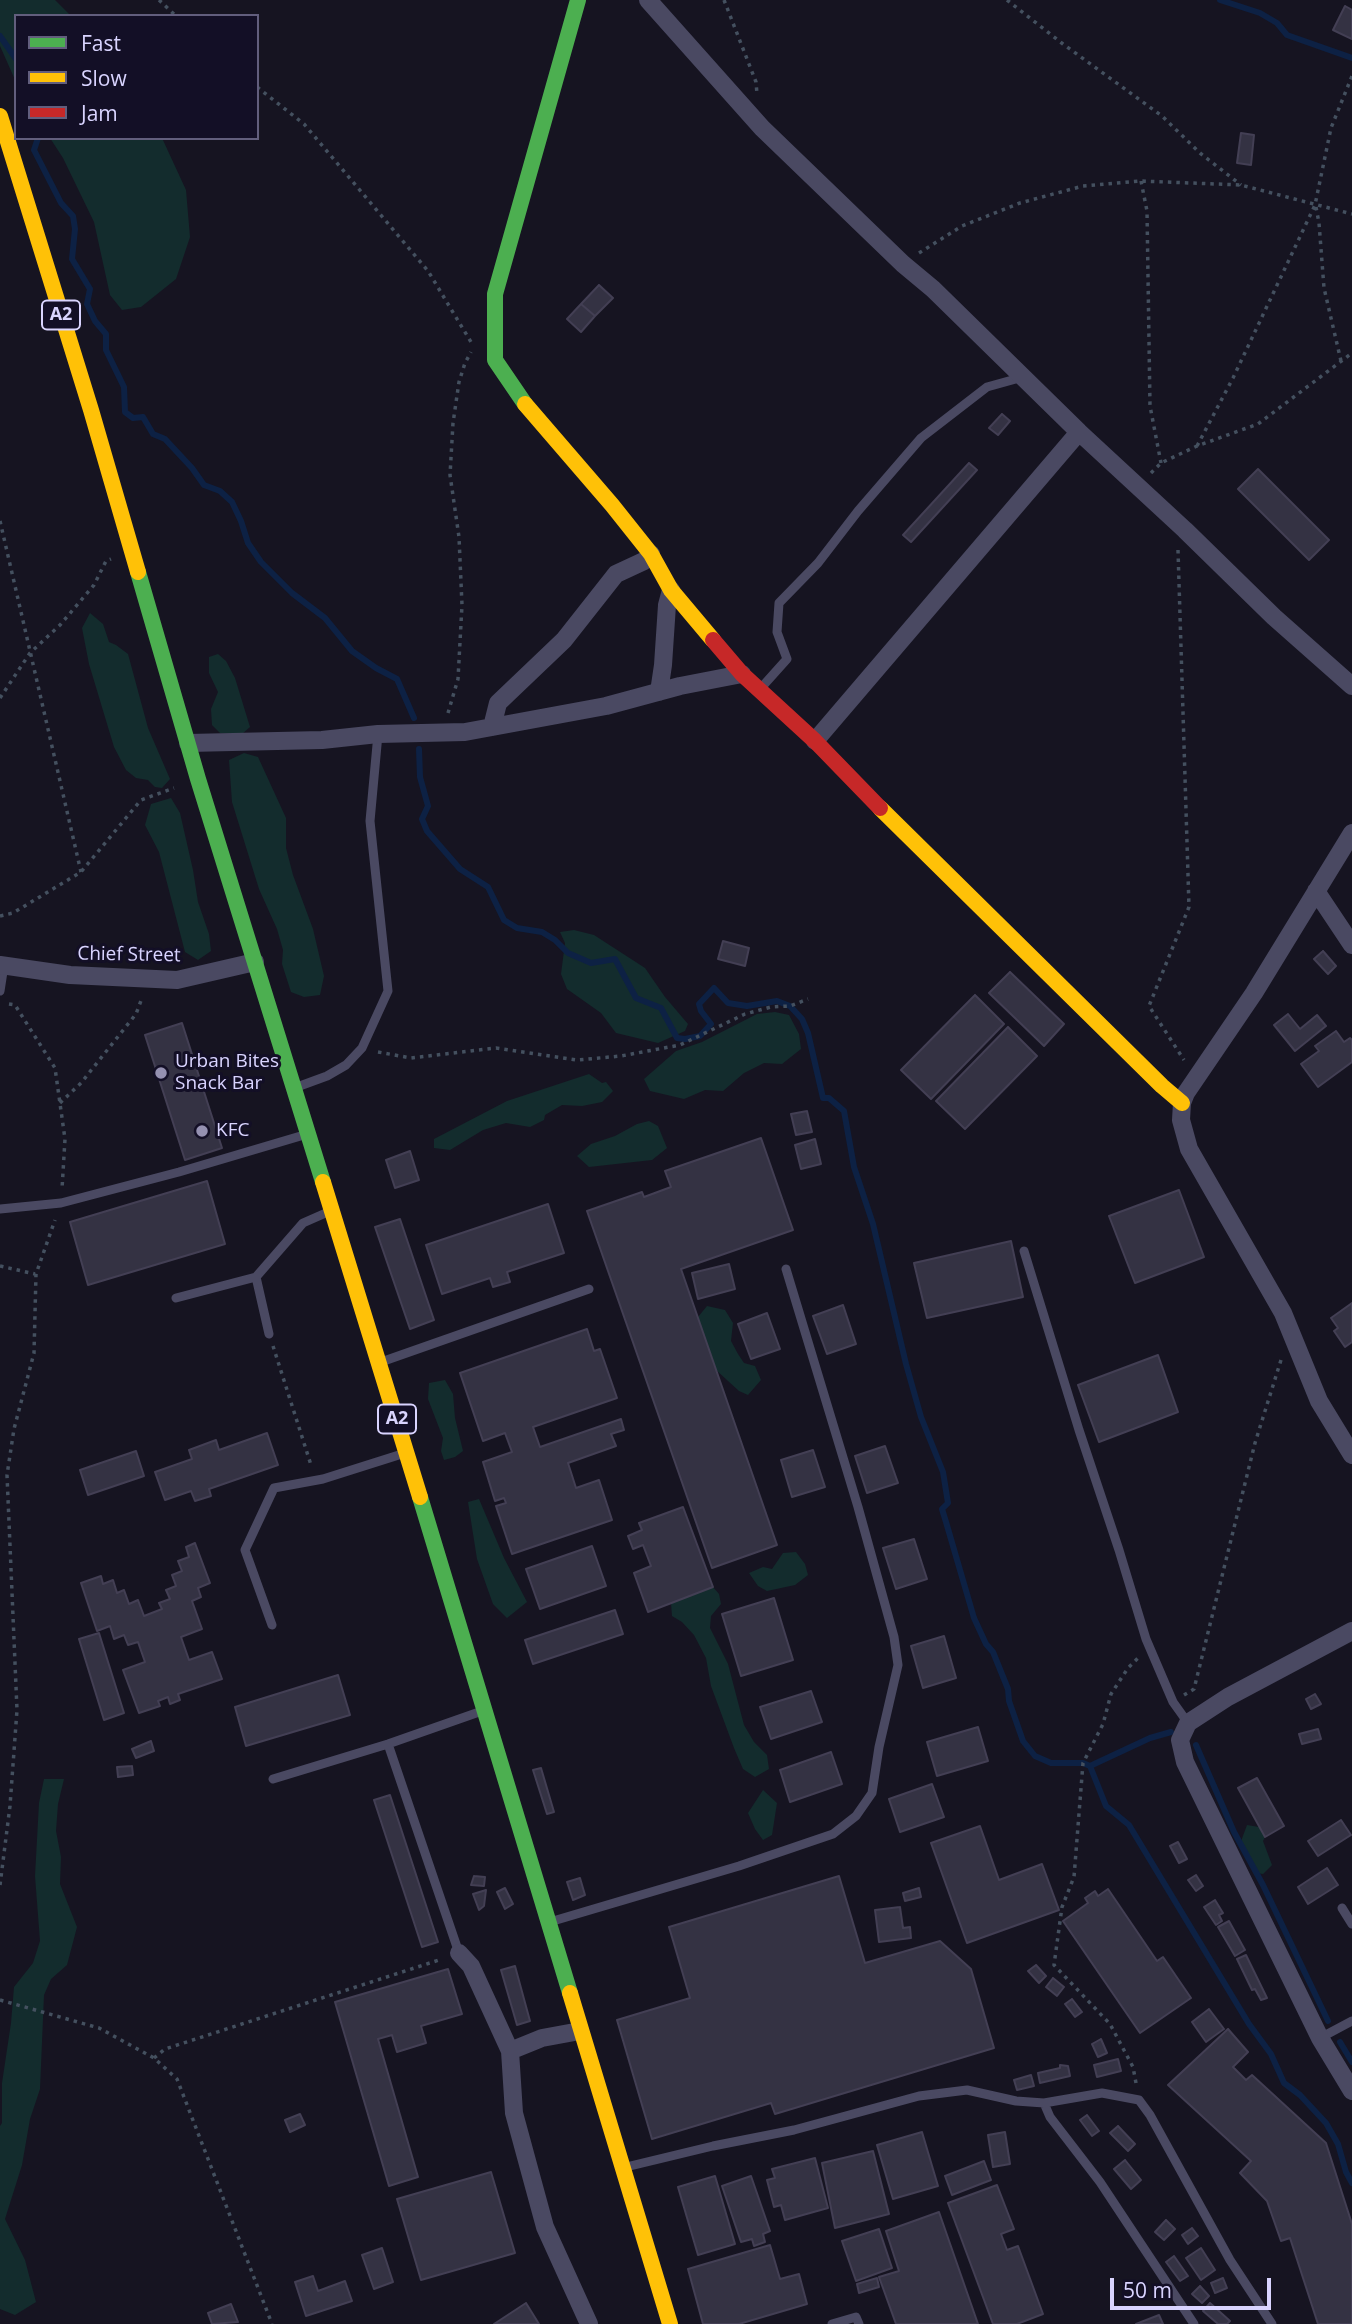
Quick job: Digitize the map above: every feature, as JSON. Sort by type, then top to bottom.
[{"type":"main road","points":[[578,0],[495,294],[495,360],[521,399],[651,554],[671,590],[742,674],[815,741],[1152,1076],[1184,1098]]},
{"type":"main road","name":"A2","points":[[0,116],[132,550],[198,779],[407,1452],[666,2322]]},
{"type":"street","points":[[648,0],[762,128],[1274,617],[1352,687]]},
{"type":"street","points":[[815,741],[1079,432]]},
{"type":"street","points":[[492,727],[498,703],[564,640],[616,574],[644,561],[651,554]]},
{"type":"street","points":[[659,692],[667,605],[671,590]]},
{"type":"street","points":[[188,743],[322,740],[492,727],[606,706],[742,674]]},
{"type":"street","points":[[1352,832],[1254,993],[1184,1098],[1181,1120],[1189,1149],[1283,1313],[1320,1401],[1352,1455]]},
{"type":"street","points":[[1316,891],[1352,944]]},
{"type":"street","name":"Chief Street","points":[[2,965],[70,975],[177,980],[256,962]]},
{"type":"street","points":[[1352,1631],[1228,1697],[1188,1723],[1180,1740],[1185,1762],[1320,2038],[1352,2091]]},
{"type":"street","points":[[458,1953],[471,1966],[510,2051],[514,2113],[545,2227],[589,2324]]},
{"type":"street","points":[[510,2051],[542,2038],[580,2031]]},
{"type":"lane","points":[[759,690],[787,659],[777,632],[779,603],[818,564],[858,511],[921,438],[987,387],[1023,377]]},
{"type":"lane","points":[[296,1088],[346,1065],[362,1048],[388,991],[370,821],[378,734]]},
{"type":"lane","points":[[0,992],[2,965]]},
{"type":"lane","points":[[0,1209],[61,1203],[309,1134]]},
{"type":"lane","points":[[176,1298],[256,1277],[303,1223],[333,1210]]},
{"type":"lane","points":[[1024,1251],[1149,1647],[1173,1702],[1188,1723]]},
{"type":"lane","points":[[548,1923],[738,1866],[833,1834],[856,1816],[872,1793],[879,1747],[898,1665],[894,1637],[786,1269]]},
{"type":"lane","points":[[256,1277],[269,1334]]},
{"type":"lane","points":[[380,1363],[589,1289]]},
{"type":"lane","points":[[272,1625],[245,1550],[274,1488],[316,1480],[407,1452]]},
{"type":"lane","points":[[273,1779],[388,1744],[484,1710]]},
{"type":"lane","points":[[388,1744],[458,1953]]},
{"type":"lane","points":[[1342,1908],[1352,1924]]},
{"type":"lane","points":[[1320,2038],[1352,2021]]},
{"type":"lane","points":[[622,2168],[794,2130],[919,2096],[967,2090],[1016,2101],[1044,2103],[1102,2093],[1139,2100],[1150,2115],[1230,2260],[1272,2324]]},
{"type":"lane","points":[[1044,2103],[1050,2117],[1100,2182],[1194,2324]]},
{"type":"lane","points":[[832,2324],[856,2317],[859,2324]]},
{"type":"path","points":[[159,0],[174,14]]},
{"type":"path","points":[[724,0],[755,82],[762,128]]},
{"type":"path","points":[[1007,0],[1162,116],[1200,153],[1241,185]]},
{"type":"path","points":[[1197,446],[1233,379],[1315,205],[1331,128],[1352,76]]},
{"type":"path","points":[[259,89],[304,124],[428,271],[474,346],[459,382],[453,423],[450,475],[459,537],[463,604],[458,679],[447,711],[451,732]]},
{"type":"path","points":[[1141,180],[1147,211],[1150,406],[1161,463]]},
{"type":"path","points":[[903,264],[962,226],[1020,203],[1083,186],[1141,180],[1241,185],[1352,214]]},
{"type":"path","points":[[1315,205],[1320,223],[1324,288],[1341,361]]},
{"type":"path","points":[[1138,487],[1161,463],[1197,446],[1258,425],[1352,353]]},
{"type":"path","points":[[0,521],[81,872]]},
{"type":"path","points":[[1184,1098],[1184,1056],[1149,1006],[1189,907],[1177,541],[1185,530]]},
{"type":"path","points":[[0,698],[30,653],[61,625],[94,585],[106,561],[132,550]]},
{"type":"path","points":[[0,916],[13,914],[81,872],[141,800],[198,779]]},
{"type":"path","points":[[60,1103],[81,1083],[136,1014],[149,979]]},
{"type":"path","points":[[362,1048],[411,1058],[496,1048],[577,1060],[621,1056],[680,1045],[745,1014],[771,1007],[790,1006],[808,999]]},
{"type":"path","points":[[0,1001],[15,1005],[55,1068],[65,1139],[61,1203],[36,1274],[34,1353],[14,1429],[7,1475],[17,1710],[10,1806],[0,1885]]},
{"type":"path","points":[[0,1266],[36,1274]]},
{"type":"path","points":[[269,1334],[316,1480]]},
{"type":"path","points":[[1173,1702],[1194,1689],[1265,1407],[1284,1351],[1295,1342]]},
{"type":"path","points":[[1139,2100],[1133,2067],[1110,2024],[1054,1965],[1062,1907],[1074,1877],[1083,1763],[1103,1724],[1111,1694],[1128,1668],[1149,1647]]},
{"type":"path","points":[[153,2058],[165,2049],[458,1953]]},
{"type":"path","points":[[0,2000],[99,2028],[153,2058],[177,2079],[272,2324]]},
{"type":"green space","points":[[0,0],[55,0],[69,14],[14,14],[14,78],[0,46]]},
{"type":"green space","points":[[51,140],[163,140],[186,190],[190,237],[176,279],[141,307],[122,310],[110,295],[94,222]]},
{"type":"green space","points":[[90,613],[103,624],[109,642],[128,654],[148,728],[170,779],[162,788],[155,787],[148,780],[136,778],[126,770],[114,747],[89,664],[82,628]]},
{"type":"green space","points":[[218,654],[226,661],[235,678],[250,727],[242,734],[220,733],[212,725],[211,709],[218,692],[209,673],[209,657]]},
{"type":"green space","points":[[244,753],[258,757],[286,818],[286,848],[313,929],[324,976],[320,995],[304,997],[291,992],[282,964],[283,950],[277,929],[259,889],[232,802],[229,760]]},
{"type":"green space","points":[[171,798],[180,813],[198,902],[209,934],[211,951],[198,960],[185,952],[159,852],[145,825],[151,804]]},
{"type":"green space","points":[[574,930],[594,935],[645,968],[688,1024],[685,1031],[658,1043],[616,1033],[601,1013],[567,989],[561,974],[565,943],[560,932]]},
{"type":"green space","points":[[775,1012],[789,1015],[799,1034],[801,1049],[782,1064],[764,1063],[744,1073],[723,1091],[705,1090],[684,1099],[650,1091],[644,1079],[676,1051],[702,1042],[757,1014]]},
{"type":"green space","points":[[589,1074],[602,1083],[606,1082],[613,1091],[602,1102],[582,1106],[562,1105],[545,1115],[544,1120],[530,1127],[506,1123],[483,1130],[450,1150],[434,1148],[434,1139],[507,1101]]},
{"type":"green space","points":[[649,1121],[658,1126],[667,1148],[652,1160],[589,1167],[577,1156],[591,1144]]},
{"type":"green space","points":[[707,1306],[725,1310],[733,1323],[731,1341],[744,1363],[755,1366],[761,1380],[748,1395],[739,1391],[716,1370],[698,1317]]},
{"type":"green space","points":[[445,1380],[453,1394],[455,1418],[463,1451],[444,1460],[441,1451],[443,1438],[428,1399],[429,1383]]},
{"type":"green space","points":[[479,1499],[504,1558],[527,1602],[507,1618],[493,1604],[477,1559],[468,1502]]},
{"type":"green space","points":[[796,1552],[805,1564],[808,1575],[795,1585],[767,1591],[758,1586],[749,1573],[763,1567],[772,1569],[783,1553]]},
{"type":"green space","points":[[713,1587],[719,1594],[721,1604],[711,1616],[710,1628],[728,1664],[744,1725],[754,1742],[767,1755],[769,1769],[755,1777],[743,1769],[734,1748],[711,1686],[706,1658],[694,1635],[672,1616],[671,1603]]},
{"type":"green space","points":[[44,1779],[64,1779],[58,1804],[56,1831],[61,1857],[60,1884],[77,1927],[67,1965],[51,1979],[44,1995],[40,2089],[30,2119],[22,2165],[5,2219],[25,2260],[36,2302],[15,2315],[0,2309],[2,2083],[14,1987],[33,1963],[40,1941],[35,1876],[39,1803]]},
{"type":"green space","points":[[763,1790],[777,1803],[772,1835],[763,1840],[748,1813]]},
{"type":"green space","points":[[1247,1825],[1259,1827],[1265,1837],[1263,1841],[1272,1865],[1263,1874],[1256,1873],[1240,1844]]},
{"type":"building","points":[[1345,6],[1352,10],[1352,39],[1333,30]]},
{"type":"building","points":[[1241,133],[1254,135],[1251,165],[1237,163]]},
{"type":"building","points":[[599,285],[613,298],[595,316],[581,304]]},
{"type":"building","points":[[581,304],[595,316],[581,332],[567,319]]},
{"type":"building","points":[[1002,414],[1010,421],[998,435],[989,428]]},
{"type":"building","points":[[969,463],[977,470],[911,542],[903,535]]},
{"type":"building","points":[[1258,469],[1329,540],[1309,560],[1238,489]]},
{"type":"building","points":[[723,941],[749,948],[745,966],[718,959]]},
{"type":"building","points":[[1323,951],[1336,966],[1328,974],[1314,959]]},
{"type":"building","points":[[1010,972],[1064,1024],[1044,1046],[989,993]]},
{"type":"building","points":[[975,995],[1004,1024],[931,1099],[901,1070]]},
{"type":"building","points":[[1288,1014],[1300,1029],[1317,1015],[1326,1026],[1295,1051],[1274,1025]]},
{"type":"building","points":[[182,1023],[222,1148],[185,1160],[145,1035]]},
{"type":"building","points":[[1008,1027],[1037,1056],[965,1129],[936,1101]]},
{"type":"building","points":[[1336,1031],[1344,1042],[1350,1038],[1352,1040],[1352,1062],[1318,1087],[1301,1064],[1319,1051],[1315,1046]]},
{"type":"building","points":[[807,1111],[812,1132],[796,1135],[791,1114]]},
{"type":"building","points":[[761,1138],[793,1230],[681,1269],[777,1545],[712,1568],[587,1211],[642,1192],[644,1197],[671,1187],[665,1171]]},
{"type":"building","points":[[815,1139],[821,1164],[801,1169],[795,1145]]},
{"type":"building","points":[[410,1151],[419,1180],[395,1188],[386,1160]]},
{"type":"building","points":[[207,1181],[225,1244],[88,1285],[70,1222]]},
{"type":"building","points":[[1179,1190],[1204,1257],[1135,1283],[1109,1216]]},
{"type":"building","points":[[548,1204],[564,1253],[507,1272],[510,1282],[493,1287],[490,1278],[442,1294],[426,1245]]},
{"type":"building","points":[[400,1219],[434,1320],[410,1329],[375,1227]]},
{"type":"building","points":[[1011,1241],[1023,1297],[927,1318],[914,1263]]},
{"type":"building","points":[[729,1264],[735,1289],[698,1299],[692,1273]]},
{"type":"building","points":[[1352,1303],[1352,1342],[1345,1347],[1334,1331],[1338,1328],[1331,1318]]},
{"type":"building","points":[[843,1305],[856,1344],[827,1354],[813,1316]]},
{"type":"building","points":[[767,1313],[780,1349],[751,1359],[738,1324]]},
{"type":"building","points":[[587,1329],[594,1351],[600,1349],[617,1398],[533,1427],[540,1447],[621,1419],[624,1430],[611,1434],[616,1446],[568,1463],[576,1488],[599,1480],[612,1520],[512,1554],[496,1506],[506,1503],[504,1498],[495,1501],[483,1462],[512,1452],[505,1433],[483,1441],[460,1373]]},
{"type":"building","points":[[1158,1355],[1178,1412],[1099,1442],[1078,1385]]},
{"type":"building","points":[[267,1433],[278,1465],[209,1489],[211,1496],[195,1501],[191,1491],[165,1500],[155,1472],[192,1459],[189,1450],[216,1440],[219,1450]]},
{"type":"building","points":[[885,1446],[898,1483],[867,1493],[855,1456]]},
{"type":"building","points":[[813,1450],[825,1487],[792,1497],[781,1460]]},
{"type":"building","points":[[136,1451],[144,1476],[88,1495],[80,1470]]},
{"type":"building","points":[[683,1507],[713,1587],[648,1612],[634,1573],[651,1566],[643,1545],[633,1549],[628,1536],[642,1530],[639,1523]]},
{"type":"building","points":[[914,1539],[927,1579],[896,1589],[883,1548]]},
{"type":"building","points":[[195,1543],[210,1583],[198,1588],[201,1597],[192,1601],[202,1629],[181,1637],[189,1660],[212,1652],[222,1679],[178,1694],[180,1700],[170,1704],[168,1697],[158,1701],[160,1706],[139,1713],[123,1670],[145,1662],[138,1642],[128,1645],[124,1635],[114,1639],[110,1626],[97,1631],[81,1583],[101,1576],[103,1584],[113,1580],[117,1593],[124,1590],[129,1604],[138,1600],[144,1616],[162,1609],[159,1603],[170,1599],[166,1590],[176,1586],[172,1575],[182,1571],[178,1561],[189,1557],[186,1547]]},
{"type":"building","points":[[592,1546],[606,1586],[540,1609],[526,1569]]},
{"type":"building","points":[[774,1598],[793,1660],[741,1676],[722,1614]]},
{"type":"building","points":[[615,1610],[623,1634],[533,1664],[525,1640]]},
{"type":"building","points":[[99,1633],[124,1713],[104,1720],[79,1639]]},
{"type":"building","points":[[944,1636],[956,1678],[923,1688],[911,1646]]},
{"type":"building","points":[[338,1675],[350,1715],[246,1746],[235,1707]]},
{"type":"building","points":[[811,1691],[822,1722],[771,1739],[760,1707]]},
{"type":"building","points":[[1315,1694],[1321,1704],[1311,1709],[1306,1699]]},
{"type":"building","points":[[978,1727],[988,1761],[937,1776],[927,1742]]},
{"type":"building","points":[[1318,1729],[1321,1739],[1302,1744],[1299,1734]]},
{"type":"building","points":[[151,1741],[154,1751],[136,1758],[132,1749]]},
{"type":"building","points":[[831,1752],[842,1784],[790,1802],[780,1770]]},
{"type":"building","points":[[132,1766],[133,1775],[118,1777],[117,1767]]},
{"type":"building","points":[[541,1768],[554,1812],[547,1814],[533,1770]]},
{"type":"building","points":[[1257,1778],[1284,1826],[1265,1837],[1238,1788]]},
{"type":"building","points":[[932,1784],[944,1817],[900,1832],[889,1799]]},
{"type":"building","points":[[390,1795],[438,1942],[422,1947],[374,1800]]},
{"type":"building","points":[[1341,1820],[1351,1835],[1318,1856],[1308,1841]]},
{"type":"building","points":[[980,1826],[999,1880],[1042,1864],[1059,1910],[967,1943],[931,1843]]},
{"type":"building","points":[[1178,1842],[1187,1859],[1179,1863],[1170,1846]]},
{"type":"building","points":[[1327,1868],[1338,1885],[1308,1904],[1298,1887]]},
{"type":"building","points":[[1196,1875],[1203,1886],[1196,1891],[1188,1880]]},
{"type":"building","points":[[474,1876],[485,1877],[484,1886],[471,1885]]},
{"type":"building","points":[[839,1876],[865,1963],[940,1941],[971,1969],[994,2048],[775,2114],[771,2103],[652,2139],[617,2020],[690,1998],[669,1927]]},
{"type":"building","points":[[580,1878],[585,1895],[573,1900],[567,1882]]},
{"type":"building","points":[[505,1888],[513,1904],[505,1909],[497,1892]]},
{"type":"building","points":[[919,1888],[921,1897],[905,1901],[903,1893]]},
{"type":"building","points":[[1108,1889],[1157,1961],[1163,1957],[1191,1998],[1140,2033],[1063,1921],[1088,1903],[1085,1898],[1095,1891],[1098,1896]]},
{"type":"building","points":[[486,1890],[484,1906],[479,1910],[473,1894]]},
{"type":"building","points":[[1215,1900],[1223,1913],[1219,1915],[1222,1921],[1216,1925],[1204,1907]]},
{"type":"building","points":[[900,1907],[903,1928],[910,1927],[911,1938],[879,1942],[875,1910]]},
{"type":"building","points":[[1229,1921],[1245,1950],[1235,1956],[1218,1927]]},
{"type":"building","points":[[1246,1955],[1267,1998],[1261,2000],[1255,1989],[1252,1990],[1237,1959]]},
{"type":"building","points":[[1036,1965],[1046,1976],[1039,1983],[1028,1971]]},
{"type":"building","points":[[515,1966],[530,2021],[517,2025],[501,1970]]},
{"type":"building","points":[[448,1969],[462,2014],[421,2026],[426,2043],[397,2052],[392,2035],[378,2039],[418,2177],[389,2186],[335,2002]]},
{"type":"building","points":[[1053,1978],[1064,1987],[1057,1996],[1046,1987]]},
{"type":"building","points":[[1072,1999],[1082,2012],[1075,2017],[1065,2004]]},
{"type":"building","points":[[1209,2009],[1224,2029],[1206,2042],[1192,2022]]},
{"type":"building","points":[[1228,2029],[1248,2052],[1233,2067],[1246,2080],[1252,2075],[1326,2143],[1352,2224],[1352,2324],[1318,2324],[1290,2238],[1281,2241],[1267,2201],[1240,2173],[1251,2161],[1168,2085]]},
{"type":"building","points":[[1101,2039],[1107,2053],[1098,2057],[1092,2044]]},
{"type":"building","points":[[1118,2059],[1121,2071],[1097,2077],[1094,2065]]},
{"type":"building","points":[[1060,2065],[1068,2066],[1070,2076],[1040,2083],[1038,2073],[1060,2068]]},
{"type":"building","points":[[1031,2075],[1034,2086],[1017,2090],[1014,2080]]},
{"type":"building","points":[[300,2114],[305,2125],[290,2132],[285,2120]]},
{"type":"building","points":[[1087,2115],[1099,2131],[1092,2136],[1080,2120]]},
{"type":"building","points":[[1118,2126],[1135,2144],[1128,2151],[1110,2133]]},
{"type":"building","points":[[922,2132],[938,2186],[893,2199],[877,2145]]},
{"type":"building","points":[[1005,2132],[1010,2164],[993,2167],[988,2135]]},
{"type":"building","points":[[873,2151],[889,2214],[835,2228],[822,2163]]},
{"type":"building","points":[[815,2158],[828,2208],[785,2220],[781,2205],[774,2207],[767,2180],[775,2178],[772,2169]]},
{"type":"building","points":[[1125,2160],[1141,2180],[1131,2189],[1114,2169]]},
{"type":"building","points":[[984,2161],[991,2180],[952,2195],[945,2176]]},
{"type":"building","points":[[491,2172],[515,2253],[421,2280],[397,2199]]},
{"type":"building","points":[[715,2176],[735,2244],[698,2255],[678,2187]]},
{"type":"building","points":[[751,2176],[770,2231],[763,2234],[765,2242],[754,2246],[752,2239],[741,2242],[722,2186]]},
{"type":"building","points":[[997,2185],[1014,2229],[1001,2234],[1007,2250],[1018,2246],[1043,2314],[1017,2324],[993,2324],[948,2203]]},
{"type":"building","points":[[939,2212],[978,2324],[896,2324],[879,2277],[899,2271],[886,2231]]},
{"type":"building","points":[[1166,2220],[1175,2229],[1164,2240],[1155,2232]]},
{"type":"building","points":[[1192,2228],[1198,2236],[1188,2244],[1182,2235]]},
{"type":"building","points":[[879,2229],[892,2268],[856,2281],[842,2241]]},
{"type":"building","points":[[770,2245],[780,2279],[799,2274],[807,2304],[739,2324],[703,2324],[688,2269]]},
{"type":"building","points":[[382,2248],[393,2282],[374,2289],[362,2255]]},
{"type":"building","points":[[1201,2248],[1215,2270],[1201,2280],[1186,2258]]},
{"type":"building","points":[[1174,2256],[1188,2276],[1180,2281],[1166,2262]]},
{"type":"building","points":[[313,2276],[318,2291],[345,2281],[352,2301],[306,2316],[295,2282]]},
{"type":"building","points":[[877,2278],[879,2287],[859,2293],[857,2284]]},
{"type":"building","points":[[1223,2278],[1227,2288],[1215,2293],[1211,2283]]},
{"type":"building","points":[[1200,2286],[1209,2296],[1202,2303],[1192,2294]]},
{"type":"building","points":[[526,2303],[539,2324],[494,2324]]},
{"type":"building","points":[[1210,2303],[1230,2321],[1227,2324],[1218,2324],[1203,2311]]},
{"type":"building","points":[[231,2304],[238,2322],[212,2324],[208,2313]]},
{"type":"building","points":[[1159,2315],[1163,2324],[1136,2324]]},
{"type":"waterway","points":[[1220,0],[1260,13],[1277,23],[1287,35],[1352,58]]},
{"type":"waterway","points":[[0,36],[14,56]]},
{"type":"waterway","points":[[37,140],[34,150],[61,203],[73,216],[75,229],[72,259],[90,289],[87,304],[95,321],[106,334],[106,350],[124,387],[125,412],[133,418],[143,417],[153,434],[165,439],[204,485],[220,491],[232,502],[248,543],[261,562],[292,593],[325,618],[352,651],[397,679],[414,718]]},
{"type":"waterway","points":[[419,749],[420,777],[428,806],[422,819],[427,831],[460,869],[488,887],[504,920],[517,928],[542,932],[568,953],[591,963],[615,959],[636,998],[661,1008],[677,1038],[700,1036],[711,1024],[699,1004],[714,988],[728,1003],[747,1006],[777,1001],[790,1006],[802,1019],[808,1033],[823,1098],[829,1098],[844,1111],[854,1167],[873,1224],[906,1364],[921,1417],[943,1472],[948,1503],[942,1509],[974,1618],[986,1644],[993,1652],[1008,1689],[1009,1701],[1023,1741],[1035,1756],[1051,1763],[1083,1763],[1090,1766],[1106,1806],[1129,1825],[1249,2024],[1271,2054],[1284,2083],[1300,2095],[1326,2123],[1338,2144],[1352,2183]]},
{"type":"waterway","points":[[1090,1766],[1150,1738],[1171,1732]]},
{"type":"waterway","points":[[1196,1745],[1234,1832],[1263,1885],[1328,2021]]},
{"type":"waterway","points":[[1340,2042],[1352,2062]]},
{"type":"traffic: fast","points":[[525,404],[495,360],[495,294],[578,0]]},
{"type":"traffic: fast","points":[[138,572],[198,779],[323,1182]]},
{"type":"traffic: fast","points":[[420,1497],[570,1993]]},
{"type":"traffic: slow","points":[[0,116],[138,572]]},
{"type":"traffic: slow","points":[[525,404],[612,505],[651,554],[671,590],[713,640]]},
{"type":"traffic: slow","points":[[880,808],[1182,1103]]},
{"type":"traffic: slow","points":[[323,1182],[420,1497]]},
{"type":"traffic: slow","points":[[570,1993],[670,2324]]},
{"type":"traffic: jam","points":[[713,640],[742,674],[815,741],[880,808]]},
{"type":"place","name":"Urban Bites Snack Bar","points":[[161,1073]]},
{"type":"place","name":"KFC","points":[[202,1131]]}]
